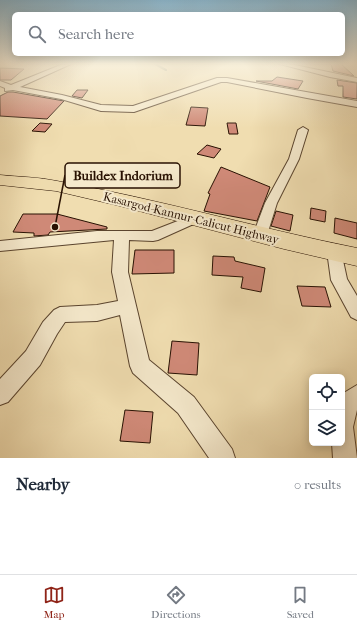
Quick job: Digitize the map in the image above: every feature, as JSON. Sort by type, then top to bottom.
[{"type":"highway","name":"Kasargod-Kannur-Calicut Highway","points":[[0,180],[56,186],[121,200],[260,235],[357,256]]},
{"type":"street","points":[[6,85],[101,108],[116,109],[134,109],[204,85]]},
{"type":"street","points":[[1,92],[14,85]]},
{"type":"street","points":[[253,85],[300,95],[357,104]]},
{"type":"street","points":[[260,235],[271,203],[294,158],[303,130]]},
{"type":"street","points":[[0,246],[97,236],[153,236],[193,219]]},
{"type":"street","points":[[122,236],[120,272],[140,366],[186,405],[222,458]]},
{"type":"street","points":[[334,251],[339,280],[357,312]]},
{"type":"street","points":[[0,394],[33,358],[50,328],[60,315],[97,313],[127,306]]},
{"type":"street","points":[[345,413],[347,404],[357,396]]},
{"type":"street","points":[[344,446],[346,458]]},
{"type":"building","points":[[279,85],[300,85],[298,89]]},
{"type":"building","points":[[357,85],[357,99],[343,97],[343,86],[338,86]]},
{"type":"building","points":[[77,90],[88,90],[82,98],[72,96]]},
{"type":"building","points":[[8,92],[64,101],[47,119],[0,116],[0,96]]},
{"type":"building","points":[[191,107],[208,108],[205,126],[186,125]]},
{"type":"building","points":[[40,123],[52,124],[45,132],[32,131]]},
{"type":"building","points":[[227,123],[236,123],[238,134],[229,134]]},
{"type":"building","points":[[207,145],[221,149],[214,158],[197,154]]},
{"type":"building","points":[[221,167],[270,187],[257,221],[204,211],[210,194],[208,193]]},
{"type":"building","points":[[311,208],[326,211],[325,222],[310,219]]},
{"type":"building","points":[[276,211],[293,215],[290,231],[271,226]]},
{"type":"building","points":[[23,214],[57,214],[107,227],[107,229],[50,232],[48,235],[34,236],[34,233],[13,232]]},
{"type":"building","points":[[335,218],[357,223],[357,239],[334,233]]},
{"type":"building","points":[[135,250],[174,250],[174,273],[132,274]]},
{"type":"building","points":[[213,256],[234,257],[235,261],[265,268],[261,292],[241,288],[243,277],[212,275]]},
{"type":"building","points":[[297,286],[325,287],[331,307],[302,306]]},
{"type":"building","points":[[172,341],[199,343],[197,375],[168,373]]},
{"type":"building","points":[[125,410],[153,412],[150,443],[120,441]]},
{"type":"place","name":"Buildex Indorium","points":[[55,227]]}]
